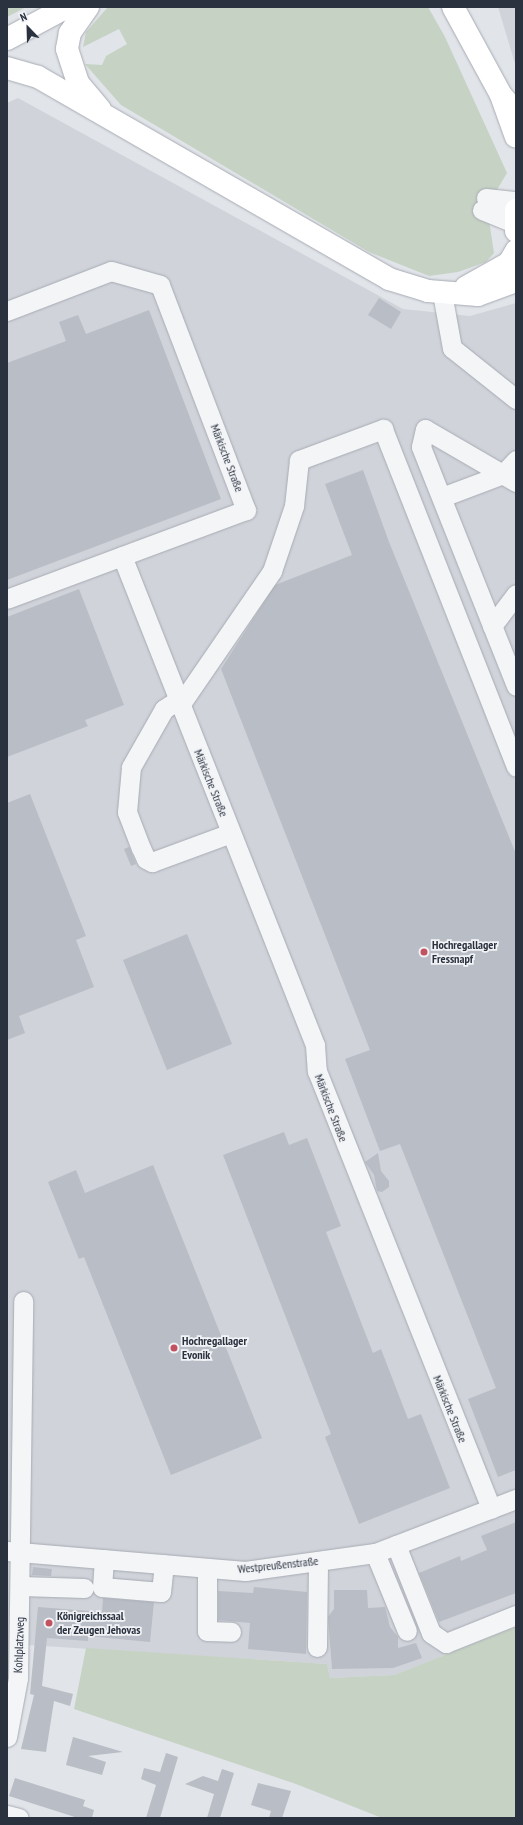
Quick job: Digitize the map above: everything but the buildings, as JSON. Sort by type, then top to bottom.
[{"type":"main road","points":[[7,39],[67,7]]},
{"type":"main road","points":[[88,7],[70,33],[67,49],[70,66],[78,83],[109,119]]},
{"type":"main road","points":[[453,7],[501,94],[516,137]]},
{"type":"main road","points":[[7,68],[38,77],[358,264],[415,288],[448,293],[478,295],[516,281]]},
{"type":"main road","points":[[501,94],[516,112]]},
{"type":"main road","points":[[448,293],[488,277],[509,263],[516,252]]},
{"type":"street","points":[[516,201],[484,204],[516,222]]},
{"type":"street","name":"Märkische Straße","points":[[7,311],[111,271],[160,285],[246,510],[122,556],[315,1045],[320,1078],[491,1509]]},
{"type":"street","points":[[448,293],[452,348],[516,399]]},
{"type":"street","points":[[231,833],[152,862],[146,859],[127,812],[131,767],[164,709],[179,702],[272,571],[294,506],[299,460],[383,429],[516,767]]},
{"type":"street","points":[[509,478],[425,429],[421,447],[516,686]]},
{"type":"street","points":[[509,478],[516,460]]},
{"type":"street","points":[[442,497],[509,478]]},
{"type":"street","points":[[7,599],[122,556]]},
{"type":"street","points":[[492,626],[516,594]]},
{"type":"street","name":"Kohlplatzweg","points":[[7,1737],[21,1586],[14,1552],[23,1302]]},
{"type":"street","name":"Westpreußenstraße","points":[[14,1552],[245,1571],[374,1553],[516,1499]]},
{"type":"street","points":[[396,1545],[431,1632],[446,1643],[516,1615]]},
{"type":"street","points":[[374,1553],[407,1631]]},
{"type":"street","points":[[104,1559],[102,1587],[161,1592],[164,1564]]},
{"type":"street","points":[[317,1647],[318,1561]]},
{"type":"street","points":[[207,1568],[207,1631],[231,1632]]},
{"type":"street","points":[[21,1586],[84,1588]]},
{"type":"street","points":[[7,1815],[18,1818]]},
{"type":"shaded area","points":[[498,7],[516,7],[516,67]]},
{"type":"shaded area","points":[[18,98],[403,309],[470,316],[516,303],[516,1627],[394,1675],[330,1678],[327,1664],[12,1644],[10,1672],[7,1671],[7,103]]},
{"type":"green space","points":[[7,7],[26,7],[7,17]]},
{"type":"green space","points":[[108,7],[428,7],[445,37],[507,173],[495,193],[489,220],[494,253],[486,262],[458,272],[429,276],[369,252],[121,105],[85,64],[102,65],[106,56],[127,44],[119,29],[83,47],[86,32]]},
{"type":"green space","points":[[516,1627],[516,1818],[382,1818],[296,1784],[74,1709],[86,1648],[327,1664],[330,1678],[394,1675]]},
{"type":"place","name":"Hochregallager Fressnapf","points":[[424,952]]},
{"type":"place","name":"Hochregallager Evonik","points":[[174,1348]]},
{"type":"place","name":"Königreichssaal der Zeugen Jehovas","points":[[49,1623]]}]
